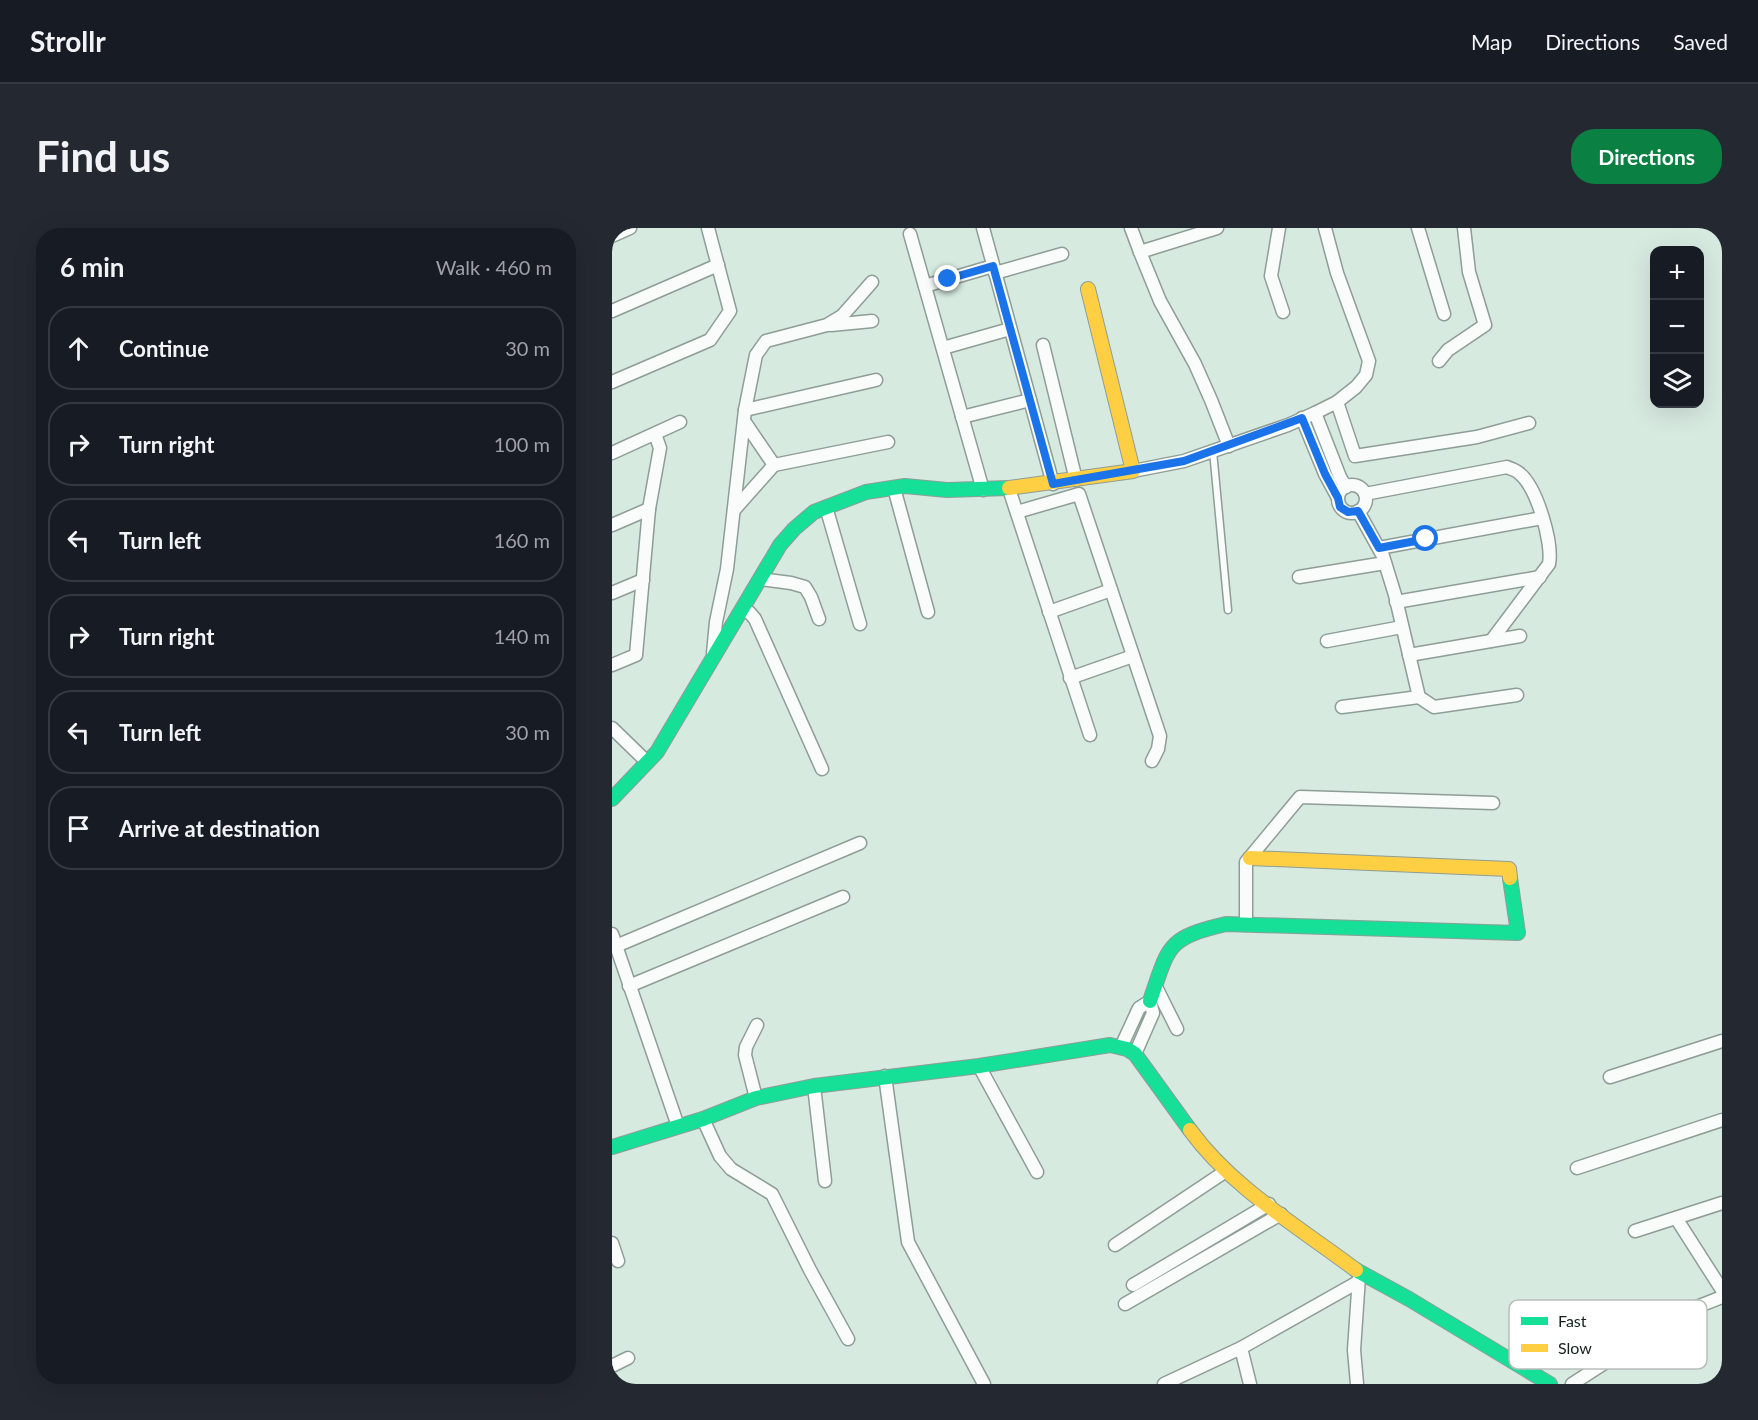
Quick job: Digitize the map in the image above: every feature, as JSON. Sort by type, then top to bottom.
[{"type":"street","points":[[612,236],[630,228]]},
{"type":"street","points":[[612,382],[710,340],[730,311],[708,228]]},
{"type":"street","points":[[982,228],[1053,484]]},
{"type":"street","points":[[1131,228],[1160,301],[1199,373],[1229,446]]},
{"type":"street","points":[[1140,252],[1217,228]]},
{"type":"street","points":[[1279,228],[1271,276],[1283,312]]},
{"type":"street","points":[[612,799],[657,752],[780,545],[814,512],[866,492],[905,486],[947,490],[1009,489],[1053,484],[1184,461],[1315,413],[1337,402],[1356,387],[1366,375],[1369,361],[1336,273],[1325,228]]},
{"type":"street","points":[[1418,228],[1444,314]]},
{"type":"street","points":[[1439,361],[1448,350],[1485,325],[1470,272],[1464,228]]},
{"type":"street","points":[[910,234],[983,490]]},
{"type":"street","points":[[925,286],[1062,254]]},
{"type":"street","points":[[612,311],[718,265]]},
{"type":"street","points":[[821,326],[842,316],[872,282]]},
{"type":"street","points":[[1088,289],[1133,471]]},
{"type":"street","points":[[712,659],[716,622],[727,569],[753,362],[762,344],[778,336],[821,326],[872,321]]},
{"type":"street","points":[[943,348],[1010,329]]},
{"type":"street","points":[[1043,345],[1076,480]]},
{"type":"street","points":[[745,416],[876,380]]},
{"type":"street","points":[[963,417],[1030,400]]},
{"type":"street","points":[[1337,402],[1355,456],[1477,436],[1529,423]]},
{"type":"street","points":[[1315,413],[1346,487]]},
{"type":"street","points":[[745,416],[774,465]]},
{"type":"street","points":[[1302,418],[1343,510],[1352,513],[1358,511],[1365,502],[1365,494]]},
{"type":"street","points":[[612,453],[680,422]]},
{"type":"street","points":[[612,665],[636,655],[650,509],[660,448],[655,434]]},
{"type":"street","points":[[734,510],[774,465],[888,442]]},
{"type":"street","points":[[1338,498],[1342,489],[1346,487],[1355,486],[1365,494],[1507,467],[1519,473],[1533,492],[1551,553],[1549,564],[1491,641]]},
{"type":"street","points":[[894,488],[928,612]]},
{"type":"street","points":[[1009,489],[1090,735]]},
{"type":"street","points":[[1017,512],[1079,495],[1160,736],[1158,749],[1152,760]]},
{"type":"street","points":[[826,507],[860,624]]},
{"type":"street","points":[[612,525],[650,509]]},
{"type":"street","points":[[1358,511],[1385,562],[1419,697]]},
{"type":"street","points":[[1379,548],[1542,518]]},
{"type":"street","points":[[1299,578],[1385,562]]},
{"type":"street","points":[[1396,602],[1540,577]]},
{"type":"street","points":[[760,579],[805,587],[819,619]]},
{"type":"street","points":[[612,593],[643,580]]},
{"type":"street","points":[[1049,612],[1111,590]]},
{"type":"street","points":[[741,611],[749,612],[755,619],[822,769]]},
{"type":"street","points":[[1327,640],[1402,627]]},
{"type":"street","points":[[1409,655],[1520,636]]},
{"type":"street","points":[[1070,678],[1133,656]]},
{"type":"street","points":[[1342,707],[1419,697],[1434,707],[1517,694]]},
{"type":"street","points":[[612,728],[648,762]]},
{"type":"street","points":[[1246,925],[1246,862],[1300,797],[1493,803]]},
{"type":"street","points":[[678,1126],[614,940],[860,843]]},
{"type":"street","points":[[1121,1047],[1139,1008],[1150,1001],[1170,950],[1178,940],[1195,932],[1226,924],[1518,933],[1509,869],[1250,858]]},
{"type":"street","points":[[629,986],[843,897]]},
{"type":"street","points":[[1156,987],[1177,1029]]},
{"type":"street","points":[[1135,1054],[1153,1013],[1150,1001]]},
{"type":"street","points":[[756,1098],[745,1055],[746,1047],[757,1025]]},
{"type":"street","points":[[1610,1077],[1722,1041]]},
{"type":"street","points":[[612,1147],[703,1119],[756,1098],[814,1086],[979,1066],[1110,1045],[1121,1047],[1135,1054],[1196,1140],[1226,1171],[1359,1277],[1408,1299],[1509,1359]]},
{"type":"street","points":[[979,1066],[1037,1172]]},
{"type":"street","points":[[885,1076],[908,1242],[984,1384]]},
{"type":"street","points":[[814,1086],[825,1181]]},
{"type":"street","points":[[703,1119],[720,1156],[731,1169],[772,1194],[848,1339]]},
{"type":"street","points":[[1577,1167],[1722,1120]]},
{"type":"street","points":[[1115,1245],[1226,1171]]},
{"type":"street","points":[[1635,1230],[1722,1203]]},
{"type":"street","points":[[1133,1285],[1269,1204]]},
{"type":"street","points":[[1125,1304],[1281,1214]]},
{"type":"street","points":[[1676,1218],[1722,1290]]},
{"type":"street","points":[[612,1243],[618,1261]]},
{"type":"street","points":[[1164,1384],[1241,1348],[1359,1277]]},
{"type":"street","points":[[1358,1384],[1354,1350],[1359,1277]]},
{"type":"street","points":[[1707,1303],[1722,1297]]},
{"type":"street","points":[[1241,1348],[1250,1384]]},
{"type":"street","points":[[612,1366],[628,1358]]},
{"type":"street","points":[[1525,1369],[1550,1384]]},
{"type":"street","points":[[1572,1384],[1595,1369]]},
{"type":"lane","points":[[1213,451],[1228,610]]},
{"type":"traffic: fast","points":[[612,799],[657,752],[780,545],[814,512],[866,492],[905,486],[947,490],[1009,488]]},
{"type":"traffic: fast","points":[[1150,1001],[1161,968],[1173,947],[1191,934],[1226,924],[1518,933],[1510,878]]},
{"type":"traffic: fast","points":[[612,1147],[703,1119],[756,1098],[814,1086],[979,1066],[1110,1045],[1127,1049],[1135,1054],[1190,1130]]},
{"type":"traffic: fast","points":[[1356,1270],[1509,1359]]},
{"type":"traffic: fast","points":[[1525,1369],[1550,1384]]},
{"type":"traffic: slow","points":[[1009,488],[1133,471],[1088,289]]},
{"type":"traffic: slow","points":[[1250,858],[1509,869],[1510,878]]},
{"type":"traffic: slow","points":[[1190,1130],[1226,1170],[1267,1206],[1356,1270]]},
{"type":"route","points":[[948,279],[993,266],[1053,484],[1184,461],[1302,418],[1340,507],[1352,513],[1358,511],[1379,548],[1426,539]]}]
